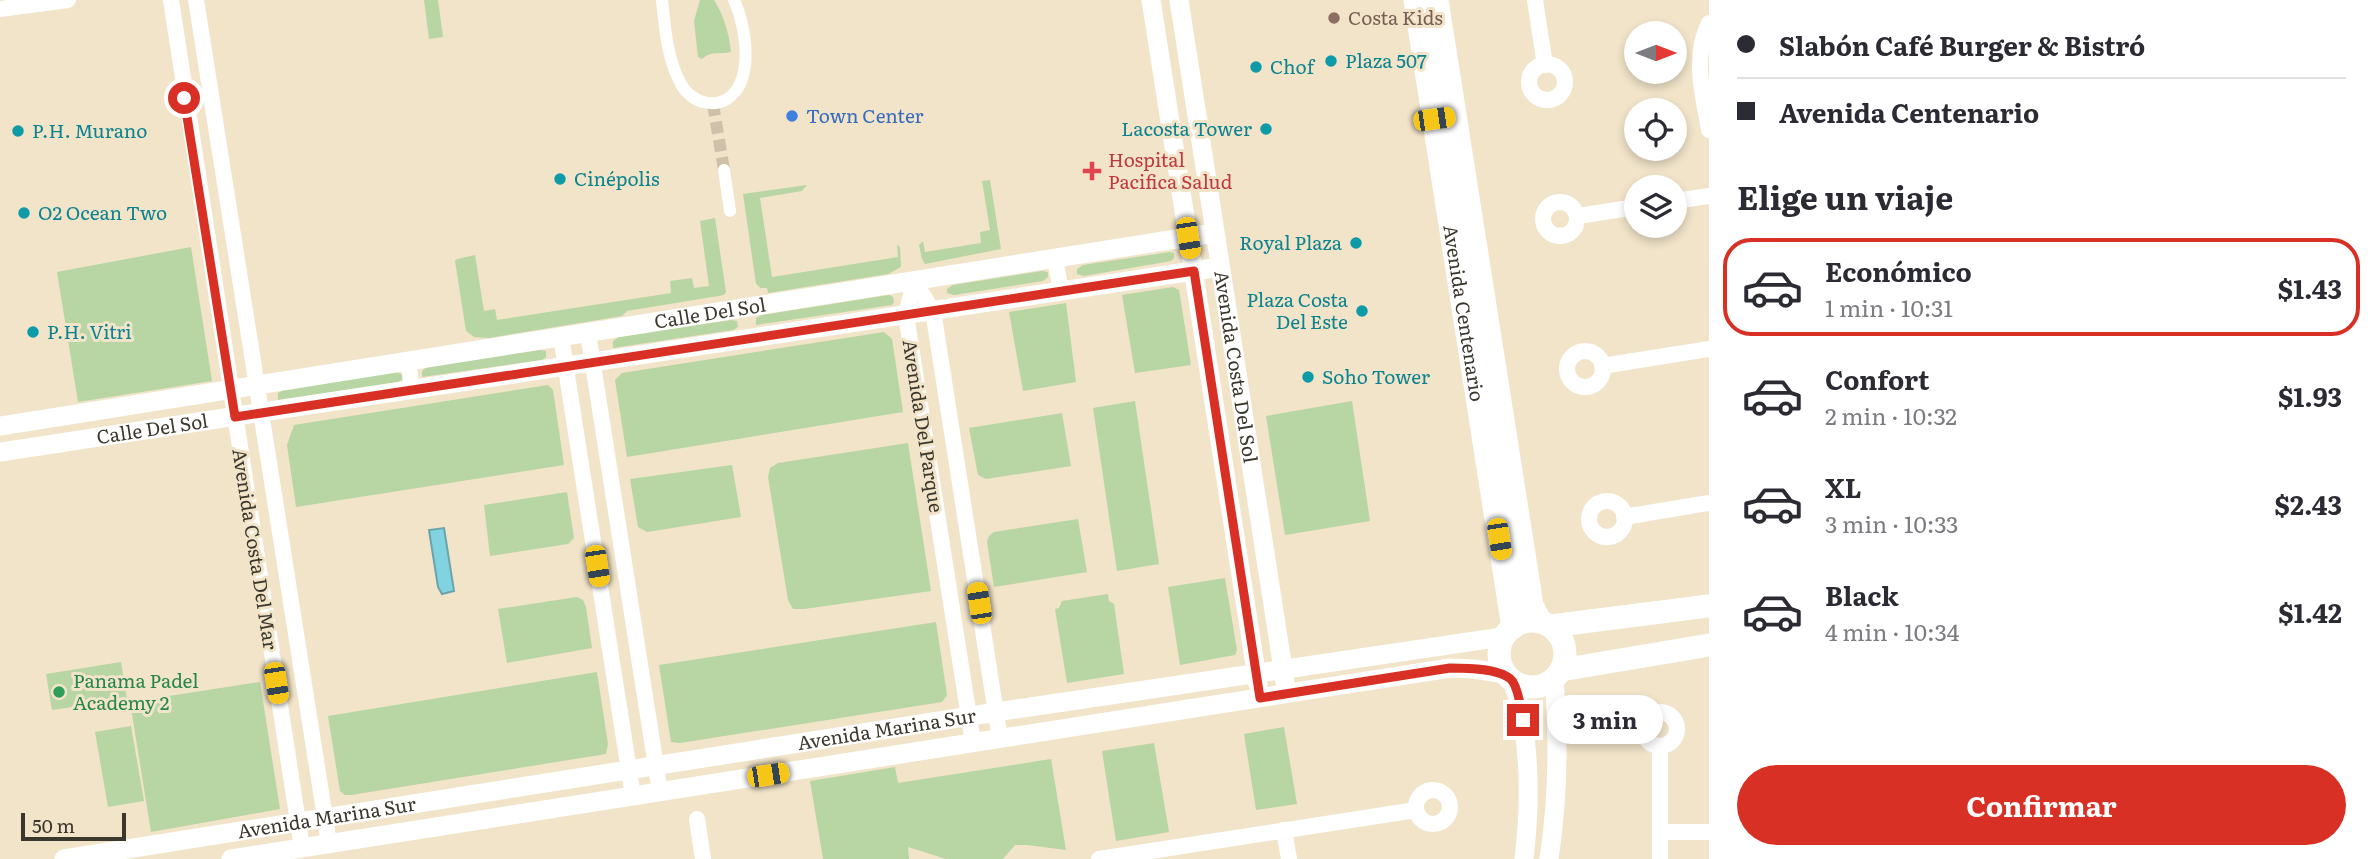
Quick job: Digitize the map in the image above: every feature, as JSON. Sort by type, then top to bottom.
[{"type":"main road","name":"Avenida Centenario","points":[[1415,0],[1445,118],[1507,438],[1532,605],[1545,623]]},
{"type":"main road","name":"Avenida Centenario","points":[[1437,0],[1445,118],[1507,633]]},
{"type":"main road","points":[[1484,443],[1507,438]]},
{"type":"main road","points":[[1545,623],[1559,635],[1565,658],[1558,674],[1545,685],[1523,686],[1509,678],[1498,656],[1512,625],[1523,621],[1545,623],[1709,606]]},
{"type":"main road","points":[[1558,674],[1709,645]]},
{"type":"street","points":[[7,6],[68,0]]},
{"type":"street","name":"Avenida Costa Del Mar","points":[[170,0],[302,848]]},
{"type":"street","name":"Avenida Costa Del Mar","points":[[197,0],[329,844]]},
{"type":"street","points":[[662,0],[666,36],[680,83],[689,96],[701,103],[713,104],[728,99],[740,84],[744,65],[744,37],[734,0]]},
{"type":"street","name":"Avenida Costa Del Sol","points":[[1152,0],[1260,698]]},
{"type":"street","name":"Avenida Costa Del Sol","points":[[1179,0],[1286,694]]},
{"type":"street","points":[[1535,0],[1545,65]]},
{"type":"street","points":[[1709,23],[1700,46],[1699,68],[1709,130]]},
{"type":"street","points":[[724,170],[730,211]]},
{"type":"street","points":[[1687,199],[1709,196]]},
{"type":"street","points":[[1578,216],[1624,209]]},
{"type":"street","name":"Calle Del Sol","points":[[0,426],[1214,233]]},
{"type":"street","points":[[1055,259],[1061,291]]},
{"type":"street","name":"Calle Del Sol","points":[[0,452],[1220,267]]},
{"type":"street","name":"Avenida Del Parque","points":[[914,281],[933,311],[1000,738]]},
{"type":"street","name":"Avenida Del Parque","points":[[914,281],[906,315],[973,743]]},
{"type":"street","points":[[588,333],[660,792]]},
{"type":"street","points":[[561,337],[633,796]]},
{"type":"street","points":[[1602,366],[1709,349]]},
{"type":"street","points":[[408,361],[412,390]]},
{"type":"street","points":[[52,418],[56,444]]},
{"type":"street","points":[[1624,517],[1709,503]]},
{"type":"street","points":[[1238,551],[1264,547]]},
{"type":"street","name":"Avenida Marina Sur","points":[[64,859],[1507,633]]},
{"type":"street","name":"Avenida Marina Sur","points":[[232,859],[1450,668],[1474,669],[1509,678]]},
{"type":"street","points":[[1549,859],[1556,789],[1558,674]]},
{"type":"street","points":[[1509,678],[1526,735],[1528,786],[1524,859]]},
{"type":"street","points":[[1660,746],[1660,859]]},
{"type":"street","points":[[1099,859],[1416,810]]},
{"type":"street","points":[[697,819],[703,859]]},
{"type":"street","points":[[1284,830],[1289,859]]},
{"type":"street","points":[[1661,832],[1709,832]]},
{"type":"green space","points":[[424,0],[438,0],[443,37],[429,39]]},
{"type":"green space","points":[[700,0],[714,0],[726,25],[731,52],[713,54],[702,59],[698,57],[694,21]]},
{"type":"green space","points":[[990,180],[1001,249],[925,264],[919,245],[923,241],[925,252],[981,243],[980,232],[990,230],[982,181]]},
{"type":"green space","points":[[807,185],[802,191],[760,198],[772,277],[898,257],[897,245],[900,247],[901,267],[888,274],[768,293],[767,288],[756,284],[743,194]]},
{"type":"green space","points":[[715,218],[726,292],[724,295],[627,311],[622,316],[489,338],[474,337],[466,331],[455,261],[457,259],[475,255],[484,311],[495,309],[497,320],[671,293],[670,281],[692,278],[694,288],[709,286],[700,221]]},
{"type":"green space","points":[[191,247],[212,381],[78,402],[57,272]]},
{"type":"green space","points":[[1174,253],[1171,261],[1084,276],[1077,274],[1077,269],[1083,265]]},
{"type":"green space","points":[[1048,272],[1048,277],[1043,281],[954,295],[947,293],[947,289],[953,285]]},
{"type":"green space","points":[[1173,287],[1179,290],[1191,365],[1135,373],[1122,295]]},
{"type":"green space","points":[[889,295],[893,297],[892,305],[756,325],[756,318],[762,315]]},
{"type":"green space","points":[[1066,303],[1076,382],[1023,391],[1009,312]]},
{"type":"green space","points":[[737,321],[738,327],[733,330],[613,348],[613,341],[619,337]]},
{"type":"green space","points":[[884,332],[892,339],[903,412],[627,457],[615,380],[622,373]]},
{"type":"green space","points":[[546,351],[546,357],[542,360],[422,377],[422,371],[427,367]]},
{"type":"green space","points":[[396,372],[402,374],[403,379],[398,382],[278,400],[278,393],[284,390]]},
{"type":"green space","points":[[548,385],[553,390],[564,465],[296,507],[287,445],[294,425]]},
{"type":"green space","points":[[1135,401],[1159,564],[1117,571],[1093,408]]},
{"type":"green space","points":[[1352,401],[1370,521],[1285,535],[1266,416]]},
{"type":"green space","points":[[1062,413],[1071,466],[986,479],[978,475],[969,428]]},
{"type":"green space","points":[[908,443],[931,591],[793,609],[788,600],[768,477],[770,468],[778,463]]},
{"type":"green space","points":[[732,465],[741,517],[647,532],[638,527],[630,479]]},
{"type":"green space","points":[[567,492],[574,538],[568,544],[490,556],[484,505]]},
{"type":"green space","points":[[1078,519],[1087,572],[994,587],[987,542],[989,536],[994,532]]},
{"type":"green space","points":[[1225,578],[1237,650],[1235,655],[1180,665],[1168,587]]},
{"type":"green space","points":[[1108,594],[1109,601],[1114,604],[1124,674],[1067,683],[1055,609],[1059,608],[1062,601]]},
{"type":"green space","points":[[577,597],[583,600],[586,607],[592,648],[507,663],[498,609]]},
{"type":"green space","points":[[936,622],[947,695],[942,702],[680,743],[671,742],[659,665]]},
{"type":"green space","points":[[121,662],[127,699],[52,710],[46,674]]},
{"type":"green space","points":[[597,672],[608,744],[606,754],[351,795],[340,791],[328,716]]},
{"type":"green space","points":[[260,682],[280,809],[151,832],[130,702]]},
{"type":"green space","points":[[131,726],[144,801],[108,807],[95,732]]},
{"type":"green space","points":[[1284,727],[1297,804],[1256,810],[1244,734]]},
{"type":"green space","points":[[1154,743],[1169,832],[1116,841],[1102,751]]},
{"type":"green space","points":[[1051,759],[1066,850],[1015,845],[1003,859],[946,859],[908,847],[909,859],[823,859],[810,781],[895,767],[898,783]]},
{"type":"water","points":[[444,528],[454,591],[442,594],[438,587],[429,530]]},
{"type":"tunnel","points":[[713,104],[724,170]]},
{"type":"place","name":"Costa Kids","points":[[1334,18]]},
{"type":"place","name":"Plaza 507","points":[[1331,61]]},
{"type":"place","name":"Chof","points":[[1256,67]]},
{"type":"place","name":"Town Center","points":[[792,116]]},
{"type":"place","name":"Lacosta Tower","points":[[1266,129]]},
{"type":"place","name":"P.H. Murano","points":[[18,131]]},
{"type":"place","name":"Hospital Pacifica Salud","points":[[1092,171]]},
{"type":"place","name":"Cinépolis","points":[[560,179]]},
{"type":"place","name":"O2 Ocean Two","points":[[24,213]]},
{"type":"place","name":"Royal Plaza","points":[[1356,243]]},
{"type":"place","name":"Plaza Costa Del Este","points":[[1362,311]]},
{"type":"place","name":"P.H. Vitri","points":[[33,332]]},
{"type":"place","name":"Soho Tower","points":[[1308,377]]},
{"type":"place","name":"Panama Padel Academy 2","points":[[59,692]]},
{"type":"route","points":[[184,98],[235,417],[1194,271],[1260,698],[1450,668],[1474,669],[1505,674],[1513,682],[1523,720]]}]
